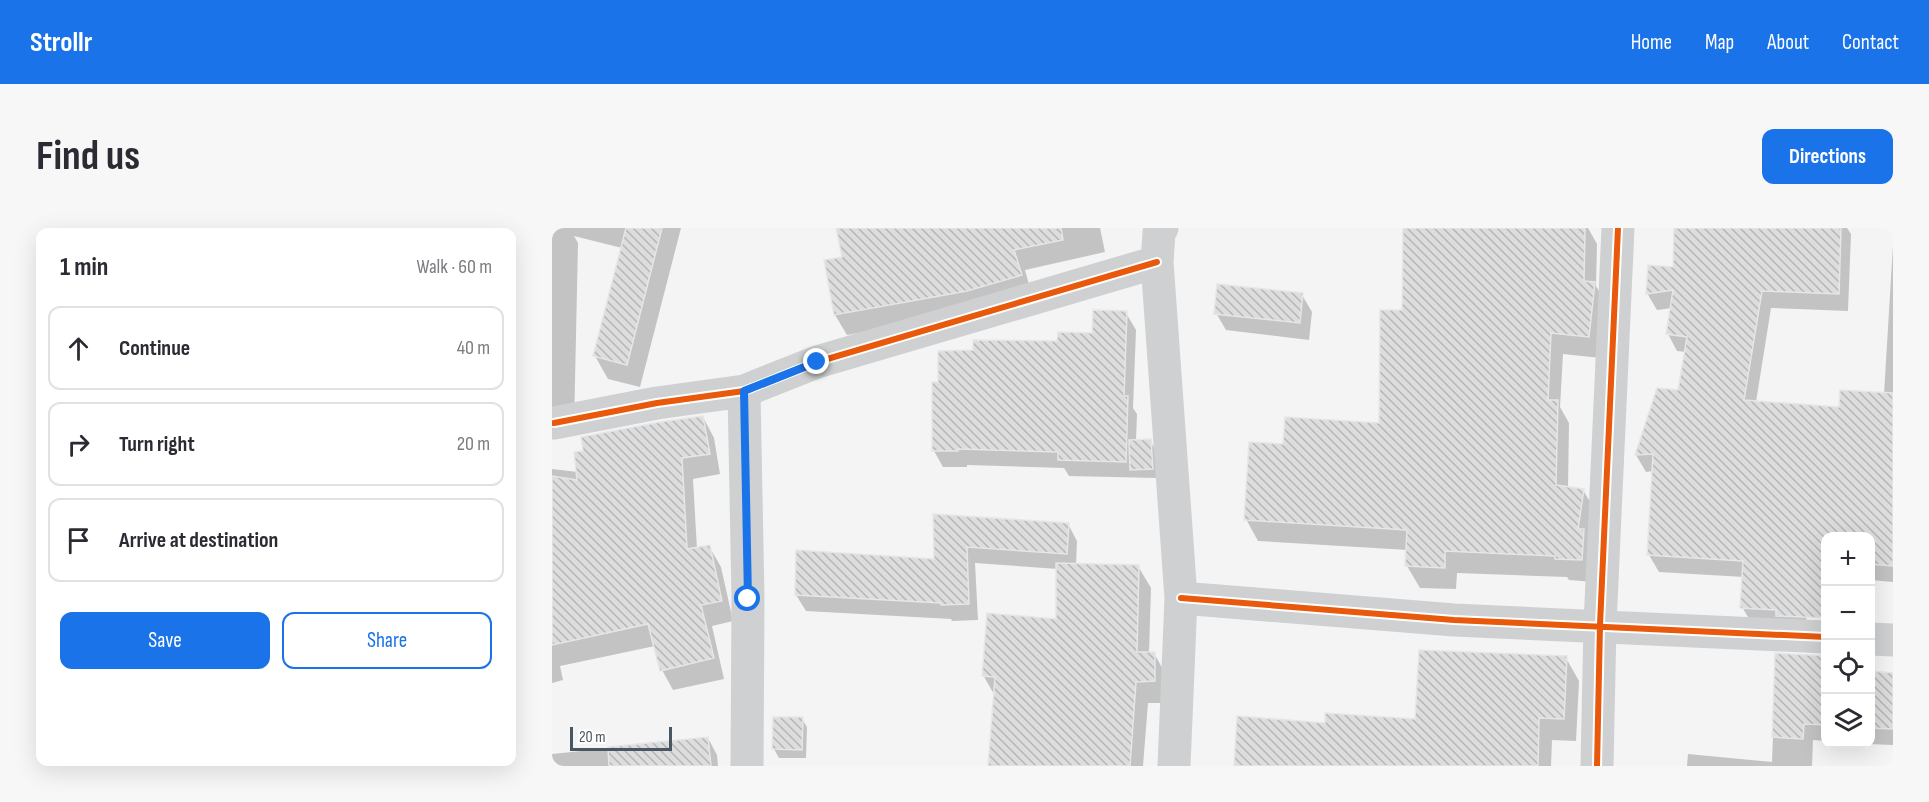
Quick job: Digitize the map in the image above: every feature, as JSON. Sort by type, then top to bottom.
[{"type":"street","points":[[1161,228],[1157,262],[1181,598],[1174,766]]},
{"type":"street","points":[[1597,766],[1600,625],[1618,228]]},
{"type":"street","points":[[554,423],[657,403],[744,391],[817,362],[1157,262]]},
{"type":"street","points":[[744,391],[748,599],[747,766]]},
{"type":"street","points":[[1181,598],[1454,620],[1821,637]]},
{"type":"street","points":[[1875,639],[1893,640]]},
{"type":"building","points":[[626,228],[662,228],[627,365],[593,356]]},
{"type":"building","points":[[836,228],[1061,228],[1063,240],[1014,250],[1022,275],[967,291],[834,315],[824,260],[842,257]]},
{"type":"building","points":[[1403,228],[1585,228],[1584,281],[1595,282],[1589,337],[1551,333],[1548,400],[1558,400],[1556,485],[1584,489],[1578,529],[1584,529],[1582,560],[1555,559],[1555,556],[1445,551],[1445,568],[1405,566],[1407,530],[1244,520],[1249,442],[1283,444],[1285,417],[1379,423],[1380,310],[1402,310]]},
{"type":"building","points":[[1674,228],[1841,228],[1839,294],[1762,291],[1744,400],[1839,407],[1840,390],[1893,393],[1893,566],[1875,564],[1875,532],[1821,532],[1821,618],[1776,616],[1776,610],[1740,608],[1743,561],[1647,555],[1653,454],[1635,455],[1657,388],[1678,390],[1687,337],[1666,334],[1673,290],[1646,294],[1648,265],[1673,267]]},
{"type":"building","points":[[1217,284],[1303,293],[1300,323],[1214,314]]},
{"type":"building","points":[[1093,310],[1127,311],[1124,396],[1128,396],[1126,462],[1058,460],[1058,452],[958,449],[958,451],[932,451],[932,382],[938,382],[938,351],[973,350],[973,340],[1057,341],[1058,332],[1092,333]]},
{"type":"building","points":[[703,416],[710,454],[682,458],[687,549],[710,545],[722,601],[701,605],[714,658],[660,671],[648,624],[552,645],[552,476],[577,480],[574,452],[583,451],[581,437]]},
{"type":"building","points":[[1151,439],[1153,469],[1130,470],[1129,440]]},
{"type":"building","points":[[933,514],[1069,523],[1067,554],[967,547],[969,604],[941,605],[941,603],[795,595],[796,550],[934,559]]},
{"type":"building","points":[[1056,563],[1139,565],[1137,652],[1155,652],[1155,681],[1136,682],[1130,766],[988,766],[995,677],[982,676],[987,613],[1056,619]]},
{"type":"building","points":[[1419,650],[1567,656],[1564,719],[1539,718],[1538,766],[1234,766],[1237,716],[1325,723],[1325,713],[1415,719]]},
{"type":"building","points":[[1775,653],[1821,656],[1821,725],[1804,724],[1803,739],[1772,737]]},
{"type":"building","points":[[1875,671],[1893,673],[1893,729],[1875,728]]},
{"type":"building","points":[[773,717],[803,717],[802,750],[772,749]]},
{"type":"building","points":[[708,737],[711,766],[609,766],[608,747]]},
{"type":"cycle path","points":[[1597,766],[1600,625],[1618,228]]},
{"type":"cycle path","points":[[554,423],[657,403],[744,391],[817,362],[1157,262]]},
{"type":"cycle path","points":[[1181,598],[1454,620],[1821,637]]},
{"type":"route","points":[[748,599],[744,391],[817,362]]}]
